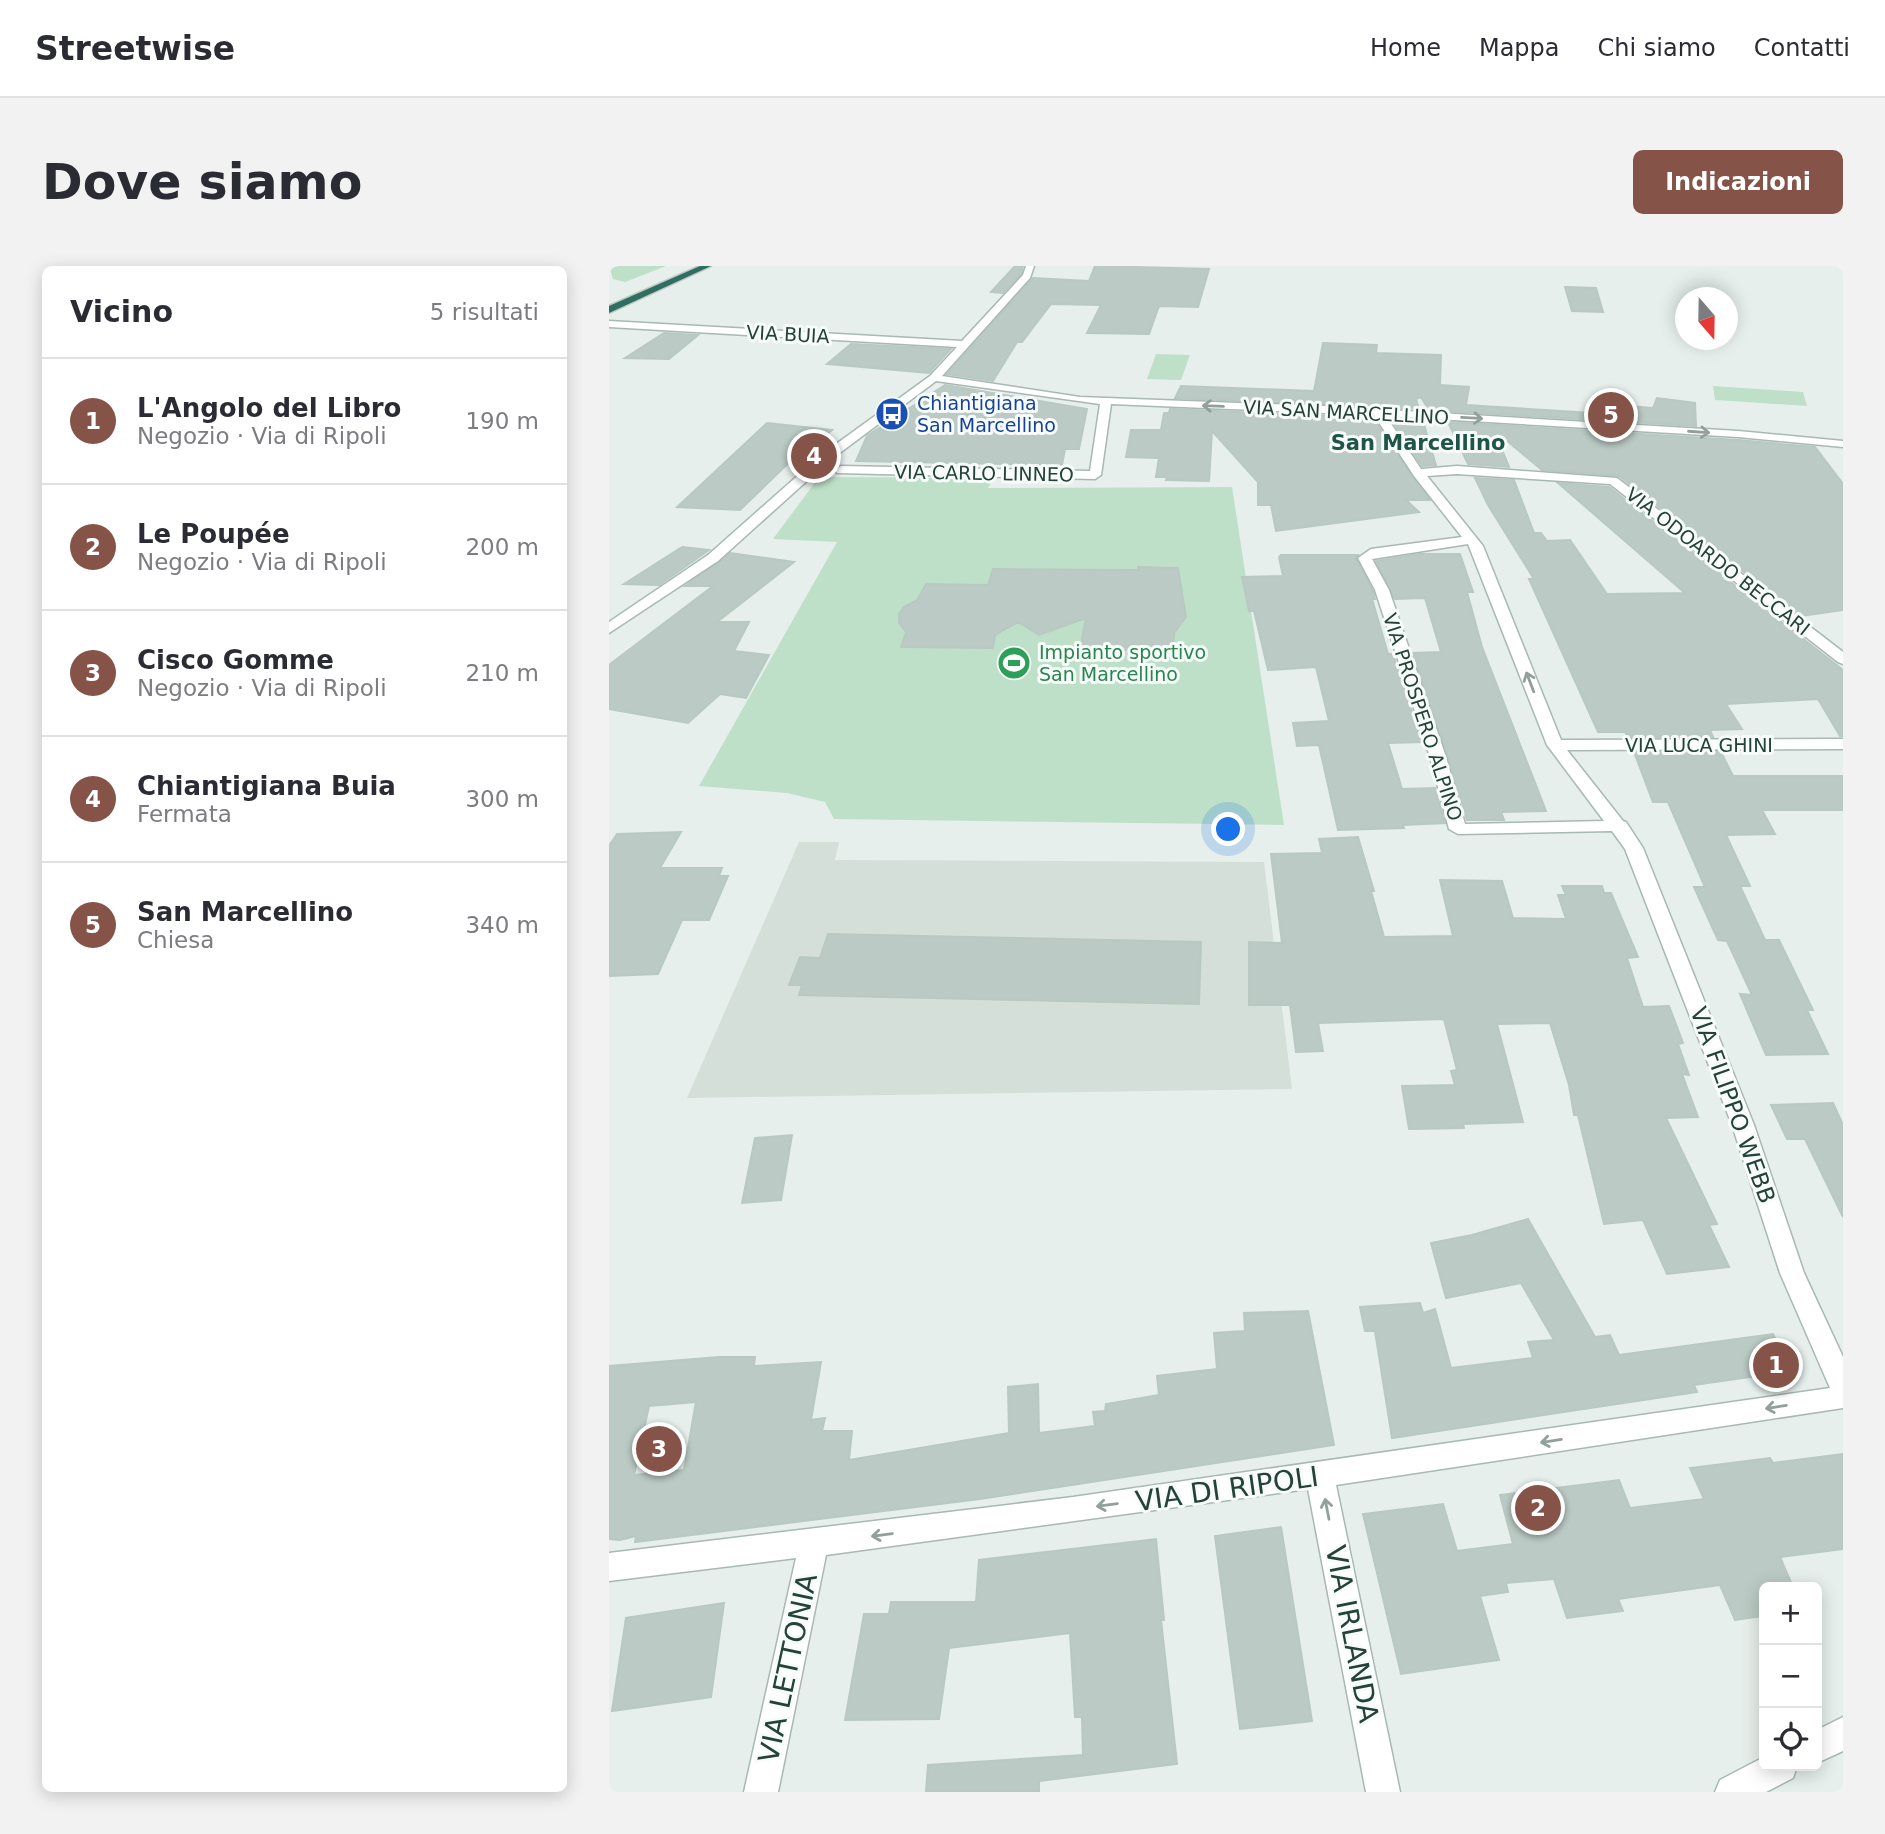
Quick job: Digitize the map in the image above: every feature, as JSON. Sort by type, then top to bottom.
[{"type":"highway","points":[[609,301],[688,266]]},
{"type":"highway","points":[[609,310],[707,266]]},
{"type":"street","points":[[609,629],[726,548],[825,458],[934,378],[1027,276],[1030,266]]},
{"type":"street","name":"VIA BUIA","points":[[609,324],[967,344]]},
{"type":"street","name":"VIA SAN MARCELLINO","points":[[934,378],[1054,398],[1106,402],[1724,433],[1843,444]]},
{"type":"street","name":"VIA CARLO LINNEO","points":[[841,470],[1095,475],[1106,402]]},
{"type":"street","name":"VIA FILIPPO WEBB","points":[[1379,414],[1418,473],[1472,540],[1555,745],[1634,848],[1743,1125],[1792,1273],[1843,1386]]},
{"type":"street","name":"VIA ODOARDO BECCARI","points":[[1418,473],[1457,470],[1613,481],[1843,659]]},
{"type":"street","name":"VIA PROSPERO ALPINO","points":[[1472,540],[1371,553],[1365,558],[1382,590],[1438,757],[1458,829],[1620,827]]},
{"type":"street","name":"VIA LUCA GHINI","points":[[1555,745],[1843,744]]},
{"type":"street","name":"VIA DI RIPOLI","points":[[609,1567],[814,1544],[1320,1476],[1843,1397]]},
{"type":"street","name":"VIA IRLANDA","points":[[1320,1476],[1383,1792]]},
{"type":"street","name":"VIA LETTONIA","points":[[761,1792],[814,1544]]},
{"type":"street","points":[[1822,1744],[1843,1733]]},
{"type":"street","points":[[1733,1792],[1772,1771]]},
{"type":"shaded area","points":[[799,842],[839,842],[835,860],[1264,862],[1292,1089],[687,1098]]},
{"type":"green space","points":[[609,266],[666,266],[625,282],[613,279]]},
{"type":"green space","points":[[1156,354],[1190,355],[1181,380],[1147,379]]},
{"type":"green space","points":[[1713,386],[1803,392],[1807,406],[1715,400]]},
{"type":"green space","name":"Impianto sportivo San Marcellino","points":[[819,477],[994,478],[988,488],[1232,487],[1284,825],[834,819],[825,802],[787,793],[699,786],[837,542],[773,539]]},
{"type":"building","points":[[1015,266],[1023,266],[1021,274],[1003,293],[991,292]]},
{"type":"building","points":[[1095,266],[1209,269],[1198,307],[1159,306],[1149,334],[1087,333],[1101,305],[1051,304],[1022,342],[1017,342],[993,381],[947,374],[1033,278],[1089,281]]},
{"type":"building","points":[[1565,287],[1596,288],[1603,312],[1572,311]]},
{"type":"building","points":[[664,333],[698,335],[669,359],[625,358]]},
{"type":"building","points":[[1323,343],[1377,345],[1376,353],[1441,355],[1440,385],[1469,387],[1466,405],[1593,413],[1591,403],[1653,408],[1657,398],[1695,403],[1696,426],[1429,410],[1421,397],[1416,399],[1419,409],[1175,398],[1181,386],[1314,391]]},
{"type":"building","points":[[851,344],[951,349],[929,373],[827,364]]},
{"type":"building","points":[[945,385],[1087,409],[1079,449],[1065,449],[1062,465],[856,461],[867,436]]},
{"type":"building","points":[[1170,409],[1373,418],[1430,500],[1406,500],[1419,512],[1276,531],[1271,505],[1258,505],[1258,482],[1212,431],[1209,481],[1166,480],[1167,477],[1156,477],[1159,458],[1126,457],[1131,430],[1161,430],[1164,413],[1169,413]]},
{"type":"building","points":[[1391,419],[1423,421],[1436,465],[1422,466]]},
{"type":"building","points":[[1448,422],[1815,447],[1843,484],[1843,610],[1801,616],[1619,476],[1542,470],[1494,430],[1509,467],[1468,464]]},
{"type":"building","points":[[767,423],[832,430],[806,450],[802,450],[740,510],[677,507]]},
{"type":"building","points":[[1475,478],[1514,480],[1534,533],[1541,533],[1547,541],[1570,540],[1607,594],[1685,593],[1558,483],[1609,487],[1843,670],[1843,736],[1840,736],[1818,699],[1726,704],[1742,729],[1710,730],[1713,737],[1628,737],[1625,732],[1598,732],[1529,579],[1534,579],[1488,505]]},
{"type":"building","points":[[682,547],[709,550],[659,585],[624,584]]},
{"type":"building","points":[[730,553],[794,562],[717,622],[749,622],[734,651],[769,655],[746,698],[720,694],[688,723],[609,709],[609,665],[713,586],[685,586]]},
{"type":"building","points":[[1419,554],[1460,554],[1473,592],[1467,592],[1482,647],[1546,811],[1501,812],[1504,820],[1467,820],[1413,653],[1441,652],[1425,598],[1395,599],[1376,561]]},
{"type":"building","points":[[1358,555],[1356,559],[1373,591],[1375,599],[1372,599],[1388,654],[1393,654],[1422,742],[1388,743],[1402,789],[1435,788],[1445,823],[1403,825],[1404,828],[1338,830],[1319,745],[1297,746],[1293,723],[1329,721],[1316,667],[1268,670],[1254,611],[1249,611],[1242,577],[1283,576],[1279,557]]},
{"type":"building","points":[[1138,567],[1178,568],[1186,617],[1174,633],[1173,651],[1080,649],[1086,618],[1039,635],[1018,622],[995,635],[993,648],[901,647],[906,632],[899,623],[899,614],[904,607],[917,600],[926,584],[988,585],[993,569],[1138,570]]},
{"type":"building","points":[[1634,752],[1721,752],[1733,776],[1843,776],[1843,810],[1762,810],[1775,834],[1726,835],[1750,886],[1740,886],[1765,940],[1779,940],[1813,1010],[1807,1010],[1828,1054],[1766,1055],[1740,994],[1752,995],[1727,941],[1718,940],[1694,887],[1705,887],[1668,802],[1653,802]]},
{"type":"building","points":[[681,832],[660,868],[722,868],[719,876],[728,876],[709,920],[682,920],[658,974],[609,976],[609,846],[617,834]]},
{"type":"building","points":[[1358,837],[1384,937],[1453,936],[1440,880],[1502,881],[1513,918],[1566,919],[1558,895],[1566,895],[1562,886],[1602,886],[1604,893],[1611,893],[1638,957],[1627,958],[1643,1007],[1669,1006],[1683,1043],[1678,1044],[1689,1075],[1682,1074],[1698,1117],[1666,1118],[1717,1224],[1709,1225],[1729,1267],[1667,1274],[1643,1220],[1604,1224],[1578,1115],[1574,1115],[1569,1085],[1550,1023],[1497,1024],[1523,1122],[1463,1124],[1464,1128],[1409,1129],[1402,1086],[1455,1085],[1451,1071],[1457,1070],[1444,1019],[1318,1023],[1323,1051],[1296,1052],[1290,1005],[1249,1005],[1249,942],[1282,943],[1271,854],[1322,853],[1319,839]]},
{"type":"building","points":[[828,934],[1201,942],[1199,1004],[799,995],[802,985],[789,985],[800,957],[820,958]]},
{"type":"building","points":[[1833,1103],[1843,1125],[1843,1217],[1805,1139],[1787,1139],[1771,1105]]},
{"type":"building","points":[[792,1135],[781,1200],[742,1203],[755,1138]]},
{"type":"building","points":[[1528,1219],[1595,1337],[1610,1335],[1619,1355],[1773,1334],[1792,1371],[1694,1385],[1697,1392],[1392,1438],[1375,1331],[1365,1331],[1360,1307],[1420,1303],[1423,1313],[1435,1309],[1451,1368],[1533,1358],[1528,1342],[1554,1340],[1521,1283],[1446,1298],[1431,1243]]},
{"type":"building","points":[[1308,1311],[1334,1445],[980,1499],[635,1542],[636,1536],[620,1540],[609,1539],[609,1366],[719,1357],[755,1357],[754,1366],[821,1362],[811,1420],[825,1418],[822,1431],[852,1431],[849,1460],[1009,1433],[1008,1387],[1038,1384],[1039,1433],[1095,1426],[1093,1412],[1105,1411],[1106,1404],[1159,1395],[1157,1376],[1217,1369],[1214,1333],[1245,1331],[1244,1313]],"holes":[[[696,1402],[684,1470],[634,1475],[649,1406]]]},
{"type":"building","points":[[1843,1454],[1843,1549],[1780,1557],[1791,1582],[1759,1582],[1759,1617],[1735,1620],[1720,1585],[1618,1599],[1623,1611],[1567,1618],[1554,1579],[1506,1583],[1508,1592],[1480,1596],[1499,1660],[1401,1674],[1363,1514],[1443,1504],[1457,1551],[1513,1544],[1500,1495],[1619,1480],[1630,1508],[1704,1499],[1690,1468],[1770,1458],[1773,1463]]},
{"type":"building","points":[[1281,1527],[1312,1721],[1240,1729],[1215,1536]]},
{"type":"building","points":[[1156,1539],[1164,1620],[1161,1620],[1177,1764],[1039,1781],[1039,1792],[926,1792],[928,1765],[1083,1755],[1082,1717],[1075,1717],[1070,1633],[949,1648],[939,1719],[845,1720],[864,1614],[889,1614],[891,1602],[976,1602],[979,1560]]},
{"type":"building","points":[[724,1603],[711,1697],[612,1711],[626,1618]]},
{"type":"place","name":"Chiantigiana San Marcellino","points":[[892,414]]},
{"type":"place","name":"San Marcellino","points":[[1611,415]]},
{"type":"place","name":"Chiantigiana Buia","points":[[814,456]]},
{"type":"place","name":"Impianto sportivo San Marcellino","points":[[1014,663]]},
{"type":"place","name":"L'Angolo del Libro","points":[[1776,1365]]},
{"type":"place","name":"Cisco Gomme","points":[[659,1449]]},
{"type":"place","name":"Le Poupée","points":[[1538,1508]]},
{"type":"district","name":"San Marcellino","points":[[1418,443]]}]
